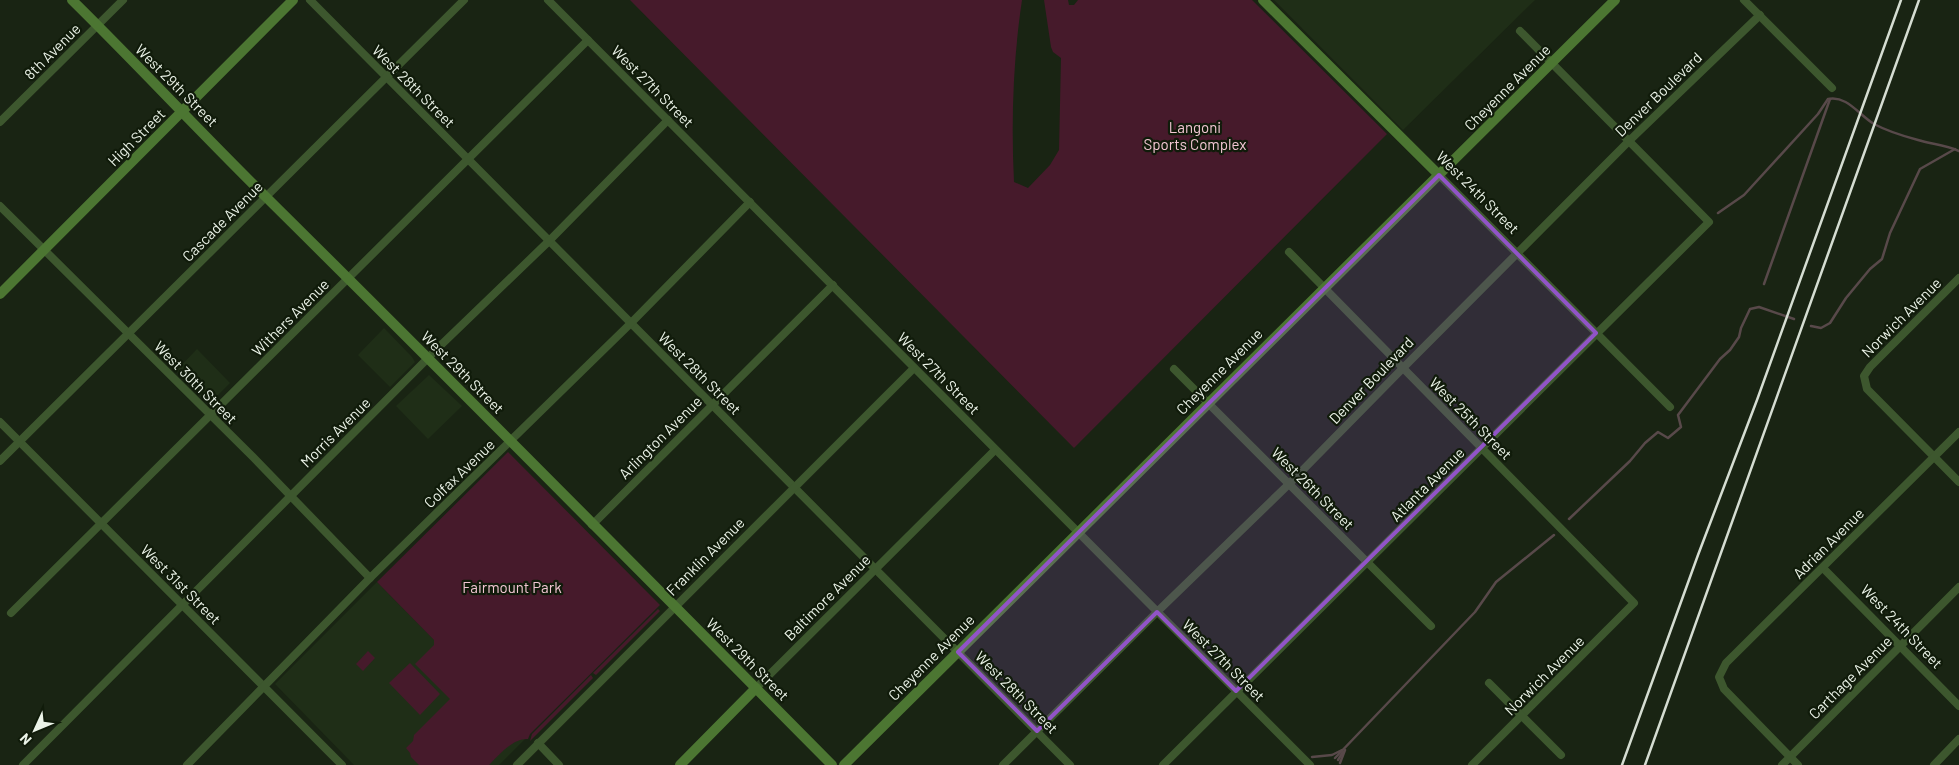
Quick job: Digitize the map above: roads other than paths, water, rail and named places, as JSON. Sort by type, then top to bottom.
[{"type":"street","name":"West 29th Street","points":[[72,0],[832,765]]},
{"type":"street","name":"8th Avenue","points":[[0,122],[123,0]]},
{"type":"street","name":"High Street","points":[[0,294],[45,251],[293,0]]},
{"type":"street","name":"West 28th Street","points":[[310,0],[1070,765]]},
{"type":"street","name":"Cascade Avenue","points":[[0,461],[464,0]]},
{"type":"street","name":"West 27th Street","points":[[548,0],[1310,765]]},
{"type":"street","name":"West 24th Street","points":[[1262,0],[1670,407]]},
{"type":"street","name":"Cheyenne Avenue","points":[[844,765],[1615,0]]},
{"type":"street","points":[[1744,0],[1832,88]]},
{"type":"street","name":"Denver Boulevard","points":[[1003,765],[1289,484],[1629,141],[1760,16]]},
{"type":"street","points":[[1520,31],[1629,141]]},
{"type":"street","name":"Withers Avenue","points":[[11,613],[588,40]]},
{"type":"street","name":"Morris Avenue","points":[[23,765],[668,120]]},
{"type":"street","name":"Atlanta Avenue","points":[[1163,765],[1709,222],[1629,141]]},
{"type":"street","name":"Colfax Avenue","points":[[188,765],[370,578],[631,323],[750,202]]},
{"type":"street","name":"West 30th Street","points":[[0,206],[370,578]]},
{"type":"street","name":"West 25th Street","points":[[1289,252],[1634,603]]},
{"type":"street","name":"Norwich Avenue","points":[[1934,456],[1867,389],[1864,376],[1870,367],[1959,278]]},
{"type":"street","name":"Arlington Avenue","points":[[592,525],[833,285]]},
{"type":"street","name":"Franklin Avenue","points":[[517,765],[914,368]]},
{"type":"street","name":"West 26th Street","points":[[1174,369],[1431,626]]},
{"type":"street","name":"West 31st Street","points":[[0,422],[342,765]]},
{"type":"street","name":"Adrian Avenue","points":[[1790,757],[1724,689],[1719,677],[1726,663],[1959,432]]},
{"type":"street","name":"Baltimore Avenue","points":[[680,765],[995,450]]},
{"type":"street","points":[[1934,456],[1959,482]]},
{"type":"street","name":"West 24th Street","points":[[1823,568],[1959,706]]},
{"type":"street","name":"Carthage Avenue","points":[[1782,765],[1959,587]]},
{"type":"street","name":"Norwich Avenue","points":[[1472,765],[1634,603]]},
{"type":"street","points":[[1489,683],[1561,755]]},
{"type":"street","points":[[1934,765],[1959,739]]},
{"type":"street","points":[[538,744],[559,765]]},
{"type":"street","points":[[1790,757],[1798,765]]},
{"type":"waterway","points":[[1718,213],[1744,195],[1818,114],[1828,99],[1841,100],[1847,103],[1874,124],[1890,131],[1959,151]]},
{"type":"waterway","points":[[1764,284],[1830,99]]},
{"type":"waterway","points":[[1811,326],[1821,328],[1830,323],[1846,298],[1870,269],[1882,259],[1890,233],[1920,169],[1955,149]]},
{"type":"waterway","points":[[1569,519],[1658,432],[1668,438],[1681,427],[1678,415],[1739,337],[1750,309],[1759,307],[1794,319]]},
{"type":"waterway","points":[[1335,758],[1475,612],[1496,582],[1554,535]]},
{"type":"waterway","points":[[1312,757],[1332,755],[1342,750]]},
{"type":"waterway","points":[[1340,763],[1345,750]]},
{"type":"waterway","points":[[1338,760],[1343,752]]},
{"type":"railway","points":[[1622,765],[1698,555],[1757,400],[1901,0]]},
{"type":"railway","points":[[1645,765],[1919,0]]},
{"type":"park label","name":"Langoni Sports Complex","points":[[1195,136]]},
{"type":"park label","name":"Fairmount Park","points":[[512,587]]}]
